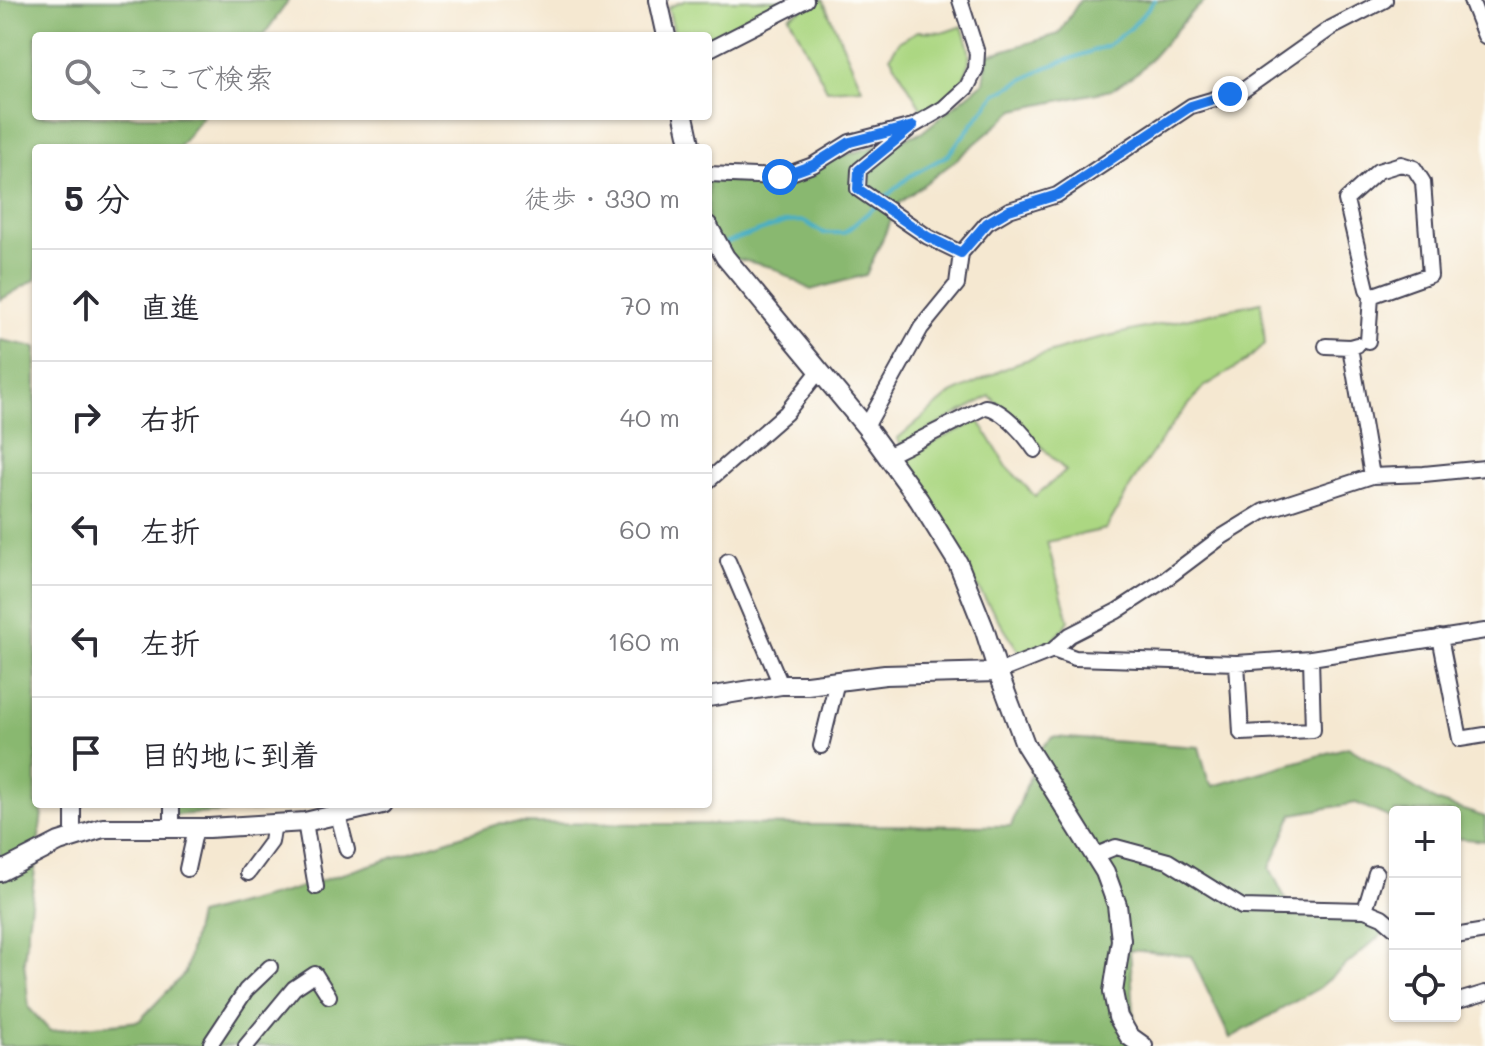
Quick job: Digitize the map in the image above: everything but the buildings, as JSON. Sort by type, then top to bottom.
[{"type":"street","points":[[658,0],[665,32]]},
{"type":"street","points":[[712,48],[806,0]]},
{"type":"street","points":[[960,0],[977,53],[976,69],[967,87],[944,108],[913,126],[859,170],[858,189],[928,237],[961,253]]},
{"type":"street","points":[[866,427],[921,328],[957,284],[961,253],[987,223],[1009,210],[1057,195],[1191,106],[1242,91],[1331,28],[1385,0]]},
{"type":"street","points":[[1471,0],[1485,36]]},
{"type":"street","points":[[685,120],[690,144]]},
{"type":"street","points":[[712,174],[780,177],[813,165],[850,142],[913,126]]},
{"type":"street","points":[[1326,346],[1350,347],[1372,341],[1371,296],[1346,200],[1378,171],[1401,164],[1414,168],[1423,182],[1430,275],[1371,296]]},
{"type":"street","points":[[712,233],[725,257],[866,427],[919,500],[958,563],[1025,744],[1105,872],[1117,905],[1121,940],[1113,992],[1118,1017],[1129,1036],[1143,1046]]},
{"type":"street","points":[[1350,347],[1372,476]]},
{"type":"street","points":[[712,478],[786,413],[820,370]]},
{"type":"street","points":[[887,456],[985,407],[992,407],[1015,426],[1035,450]]},
{"type":"street","points":[[712,696],[781,685],[807,685],[885,675],[998,672],[1053,650],[1070,635],[1117,611],[1220,538],[1264,511],[1372,476],[1485,468]]},
{"type":"street","points":[[728,561],[781,685]]},
{"type":"street","points":[[1053,650],[1075,658],[1237,663],[1311,658],[1485,631]]},
{"type":"street","points":[[1440,637],[1460,739],[1485,735]]},
{"type":"street","points":[[1237,663],[1241,733],[1313,730],[1311,658]]},
{"type":"street","points":[[821,746],[837,681]]},
{"type":"street","points":[[73,808],[73,837]]},
{"type":"street","points":[[172,808],[172,828]]},
{"type":"street","points":[[0,872],[59,842],[103,828],[196,828],[305,822],[365,808]]},
{"type":"street","points":[[338,815],[347,850]]},
{"type":"street","points":[[305,822],[316,887]]},
{"type":"street","points":[[248,873],[271,842],[274,824]]},
{"type":"street","points":[[187,869],[196,828]]},
{"type":"street","points":[[1094,856],[1116,847],[1168,861],[1242,907],[1365,910],[1389,923]]},
{"type":"street","points":[[1365,910],[1376,873]]},
{"type":"street","points":[[1461,935],[1485,931]]},
{"type":"street","points":[[212,1046],[211,1043],[246,990],[270,967]]},
{"type":"street","points":[[246,1046],[294,988],[315,974],[329,996]]},
{"type":"street","points":[[1461,1000],[1485,993]]},
{"type":"green space","points":[[0,0],[289,0],[266,32],[32,32],[32,120],[200,120],[181,144],[32,144],[32,281],[0,300]]},
{"type":"green space","points":[[687,0],[791,0],[712,43],[712,32],[674,32],[668,7]]},
{"type":"green space","points":[[823,0],[862,88],[827,90],[789,16]]},
{"type":"green space","points":[[1080,0],[1207,0],[1191,13],[1141,70],[1111,90],[1015,110],[899,203],[866,275],[811,290],[771,267],[712,253],[712,178],[788,181],[835,158],[921,133],[984,82],[988,55],[1059,34]]},
{"type":"green space","points":[[962,26],[969,51],[966,73],[954,90],[918,118],[920,106],[890,56],[900,41],[918,31],[945,32]]},
{"type":"green space","points":[[1261,302],[1265,344],[1245,362],[1204,387],[1174,422],[1139,472],[1106,529],[1047,542],[1069,621],[1049,646],[1023,658],[898,463],[979,421],[1007,467],[1035,496],[1066,471],[990,396],[901,445],[897,439],[949,395],[1017,363],[1086,341]]},
{"type":"green space","points":[[0,340],[32,346],[32,808],[43,808],[24,961],[29,1008],[50,1031],[139,1021],[185,973],[198,915],[289,891],[501,823],[1011,826],[1040,749],[1053,737],[1199,747],[1208,780],[1213,786],[1348,747],[1438,802],[1451,806],[1389,806],[1389,817],[1356,803],[1293,814],[1270,868],[1291,910],[1363,912],[1386,931],[1319,988],[1230,1038],[1191,956],[1130,950],[1136,1046],[0,1046]]},
{"type":"green space","points":[[172,808],[286,808],[286,809],[174,815]]},
{"type":"green space","points":[[1461,809],[1485,817],[1485,841],[1461,839]]},
{"type":"waterway","points":[[882,200],[910,176],[948,155],[996,94],[1047,67],[1107,46],[1131,28],[1155,0]]},
{"type":"waterway","points":[[725,243],[786,222],[804,221],[823,233],[844,233],[876,206]]},
{"type":"route","points":[[780,177],[813,165],[850,142],[913,126],[859,170],[858,189],[928,237],[961,253],[987,223],[1009,210],[1057,195],[1191,106],[1230,94]]}]
